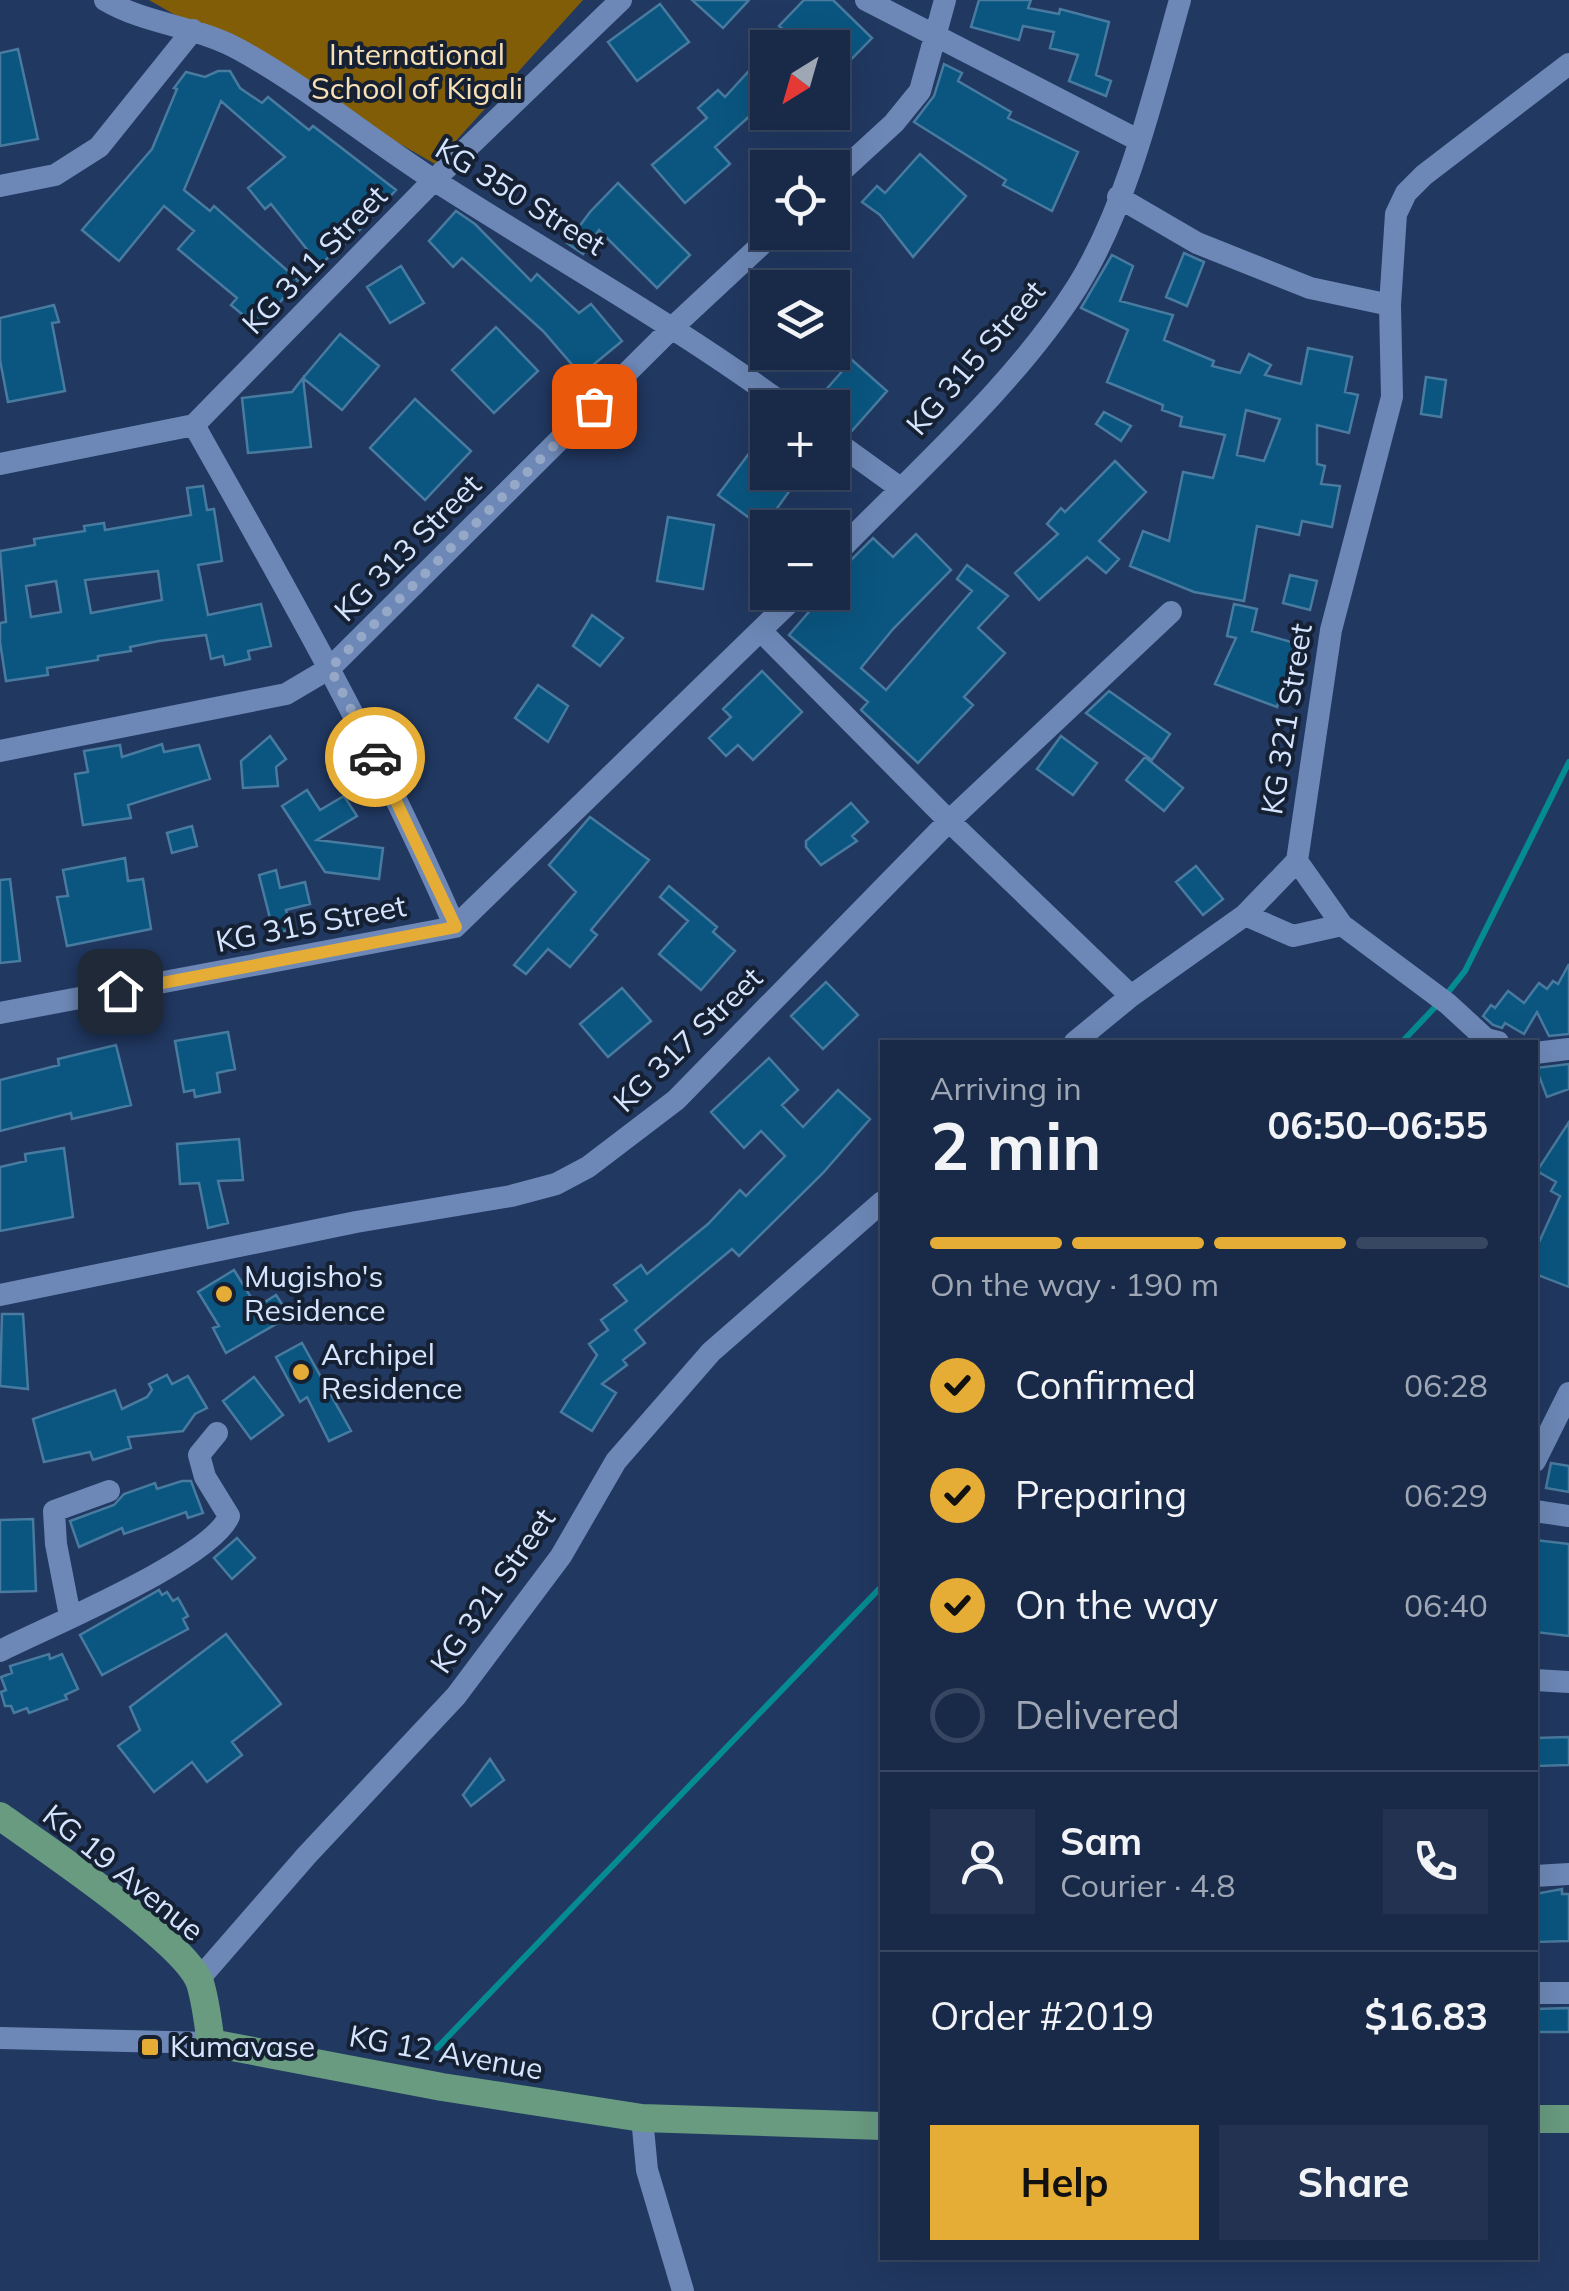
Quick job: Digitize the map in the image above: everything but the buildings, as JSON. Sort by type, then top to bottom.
[{"type":"main road","name":"KG 19 Avenue","points":[[0,1816],[171,1947],[199,1980],[211,2044]]},
{"type":"main road","name":"KG 12 Avenue","points":[[211,2044],[442,2088],[642,2118],[880,2126]]},
{"type":"main road","points":[[1538,2119],[1569,2118]]},
{"type":"street","name":"KG 350 Street","points":[[105,0],[147,19],[194,30],[240,50],[434,180],[673,328],[763,390]]},
{"type":"street","name":"KG 311 Street","points":[[194,425],[434,180],[622,0]]},
{"type":"street","points":[[866,0],[1138,140]]},
{"type":"street","points":[[850,163],[894,123],[920,91],[945,0]]},
{"type":"street","name":"KG 315 Street","points":[[850,539],[1020,362],[1078,285],[1118,197],[1180,0]]},
{"type":"street","points":[[0,186],[55,175],[98,148],[194,30]]},
{"type":"street","name":"KG 321 Street","points":[[1076,1040],[1131,996],[1246,915],[1296,861],[1330,630],[1392,397],[1390,305],[1396,214],[1406,193],[1424,175],[1569,64]]},
{"type":"street","points":[[1118,197],[1197,243],[1278,276],[1310,288],[1390,305]]},
{"type":"street","name":"KG 313 Street","points":[[0,750],[286,694],[330,668],[757,250]]},
{"type":"street","points":[[0,464],[194,425],[330,668],[456,927],[783,610]]},
{"type":"street","points":[[850,452],[900,488]]},
{"type":"street","name":"KG 317 Street","points":[[0,1296],[556,1184],[632,1136],[676,1100],[949,821],[1172,612]]},
{"type":"street","points":[[762,632],[949,821],[1131,996]]},
{"type":"street","points":[[1296,861],[1342,925],[1490,1040]]},
{"type":"street","points":[[1246,915],[1292,936],[1342,925]]},
{"type":"street","name":"KG 315 Street","points":[[0,1013],[456,927]]},
{"type":"street","points":[[1538,1053],[1569,1049]]},
{"type":"street","name":"KG 321 Street","points":[[199,1980],[456,1696],[561,1556],[616,1461],[710,1352],[880,1204]]},
{"type":"street","points":[[1538,1455],[1569,1393]]},
{"type":"street","points":[[0,1650],[186,1558],[218,1532],[229,1516],[206,1478],[200,1455],[217,1433]]},
{"type":"street","points":[[70,1616],[54,1511],[109,1491]]},
{"type":"street","points":[[1538,1511],[1569,1516]]},
{"type":"street","points":[[1538,1680],[1569,1682]]},
{"type":"street","points":[[1538,1876],[1569,1874]]},
{"type":"street","points":[[1538,1993],[1569,1993]]},
{"type":"street","name":"KG 12 Avenue","points":[[0,2038],[211,2044]]},
{"type":"street","points":[[642,2118],[647,2170],[683,2291]]},
{"type":"green space","name":"International School of Kigali","points":[[149,0],[583,0],[435,164]]},
{"type":"waterway","points":[[1446,995],[1465,971],[1569,762]]},
{"type":"waterway","points":[[1404,1040],[1438,1004]]},
{"type":"waterway","points":[[437,2048],[880,1588]]},
{"type":"way so far","points":[[375,757],[330,668],[594,406]]},
{"type":"place","name":"Mugisho's Residence","points":[[224,1294]]},
{"type":"place","name":"Archipel Residence","points":[[301,1372]]},
{"type":"place","name":"Kumavase","points":[[150,2047]]},
{"type":"route","points":[[120,991],[456,927],[375,757]]}]
